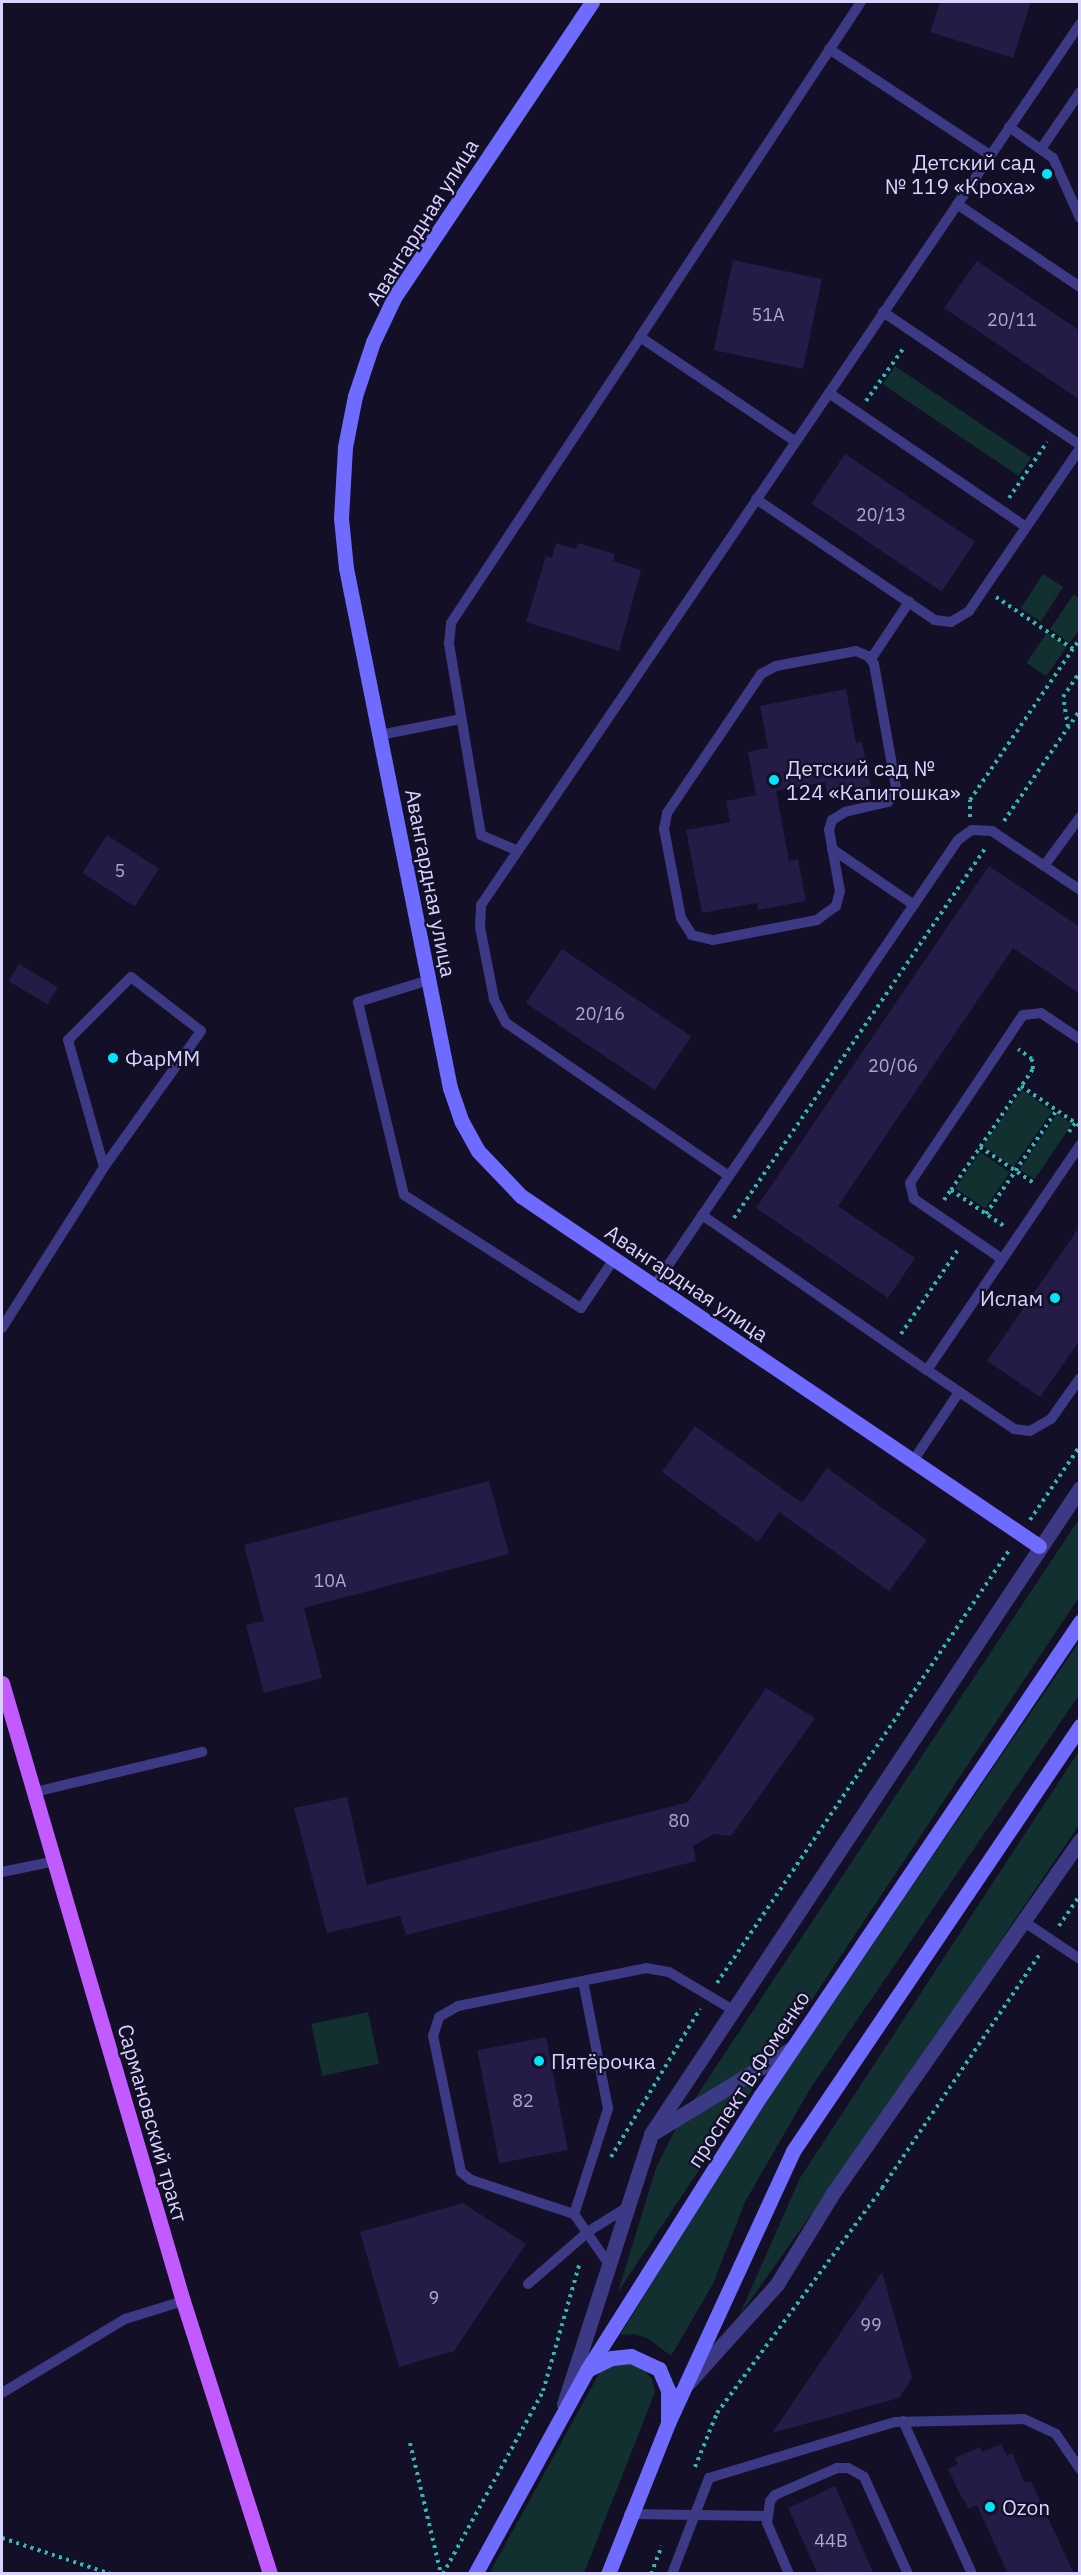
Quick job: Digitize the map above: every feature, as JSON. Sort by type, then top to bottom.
[{"type":"main road","name":"Авангардная улица","points":[[592,2],[394,298],[373,342],[356,396],[345,447],[341,518],[346,568],[450,1088],[462,1122],[478,1150],[520,1196],[1039,1546]]},
{"type":"main road","name":"проспект В.Фоменко","points":[[475,2574],[587,2370],[791,2049],[1080,1622]]},
{"type":"main road","name":"Сармановский тракт","points":[[2,1683],[183,2301],[270,2574]]},
{"type":"main road","points":[[608,2574],[629,2514],[668,2423],[793,2151],[1080,1726]]},
{"type":"main road","points":[[587,2370],[612,2358],[631,2356],[659,2369],[668,2390],[668,2423]]},
{"type":"street","points":[[558,2425],[651,2134],[1039,1546],[1080,1488]]},
{"type":"street","points":[[686,2385],[777,2284],[833,2193],[1080,1840]]},
{"type":"street","points":[[651,2134],[791,2049]]},
{"type":"lane","points":[[516,850],[481,835],[449,643],[451,623],[861,2]]},
{"type":"lane","points":[[729,1176],[511,1028],[501,1017],[494,999],[480,912],[484,899],[516,850],[1080,24]]},
{"type":"lane","points":[[829,49],[990,155]]},
{"type":"lane","points":[[1041,149],[1080,92]]},
{"type":"lane","points":[[1009,127],[1041,149],[1057,164],[1080,218]]},
{"type":"lane","points":[[957,204],[1080,287]]},
{"type":"lane","points":[[756,499],[935,620],[951,622],[964,616],[1080,447],[883,312]]},
{"type":"lane","points":[[640,338],[795,441]]},
{"type":"lane","points":[[829,393],[1026,526]]},
{"type":"lane","points":[[871,659],[856,651],[776,666],[761,674],[665,818],[681,918],[692,935],[706,940],[826,917],[836,906],[840,891],[829,830],[835,817],[881,805],[892,798],[896,787],[871,659],[909,603]]},
{"type":"lane","points":[[380,735],[461,719]]},
{"type":"lane","points":[[1044,866],[1080,817]]},
{"type":"lane","points":[[654,1286],[958,840],[972,830],[996,833],[1080,890]]},
{"type":"lane","points":[[832,849],[914,905]]},
{"type":"lane","points":[[2,1328],[104,1167],[201,1031],[131,978],[68,1040],[104,1167]]},
{"type":"lane","points":[[429,980],[358,1002],[404,1195],[581,1308],[614,1259]]},
{"type":"lane","points":[[1002,1259],[914,1199],[910,1183],[1004,1040],[1023,1015],[1032,1012],[1041,1013],[1080,1039]]},
{"type":"lane","points":[[927,1370],[1080,1145]]},
{"type":"lane","points":[[702,1215],[1014,1429],[1030,1431],[1051,1419],[1080,1378]]},
{"type":"lane","points":[[913,1461],[959,1392]]},
{"type":"lane","points":[[34,1792],[202,1752]]},
{"type":"lane","points":[[2,1872],[55,1861]]},
{"type":"lane","points":[[1023,1921],[1080,1959]]},
{"type":"lane","points":[[608,2264],[589,2231],[574,2214],[471,2180],[461,2172],[433,2036],[439,2017],[448,2010],[654,1968],[669,1972],[733,2010]]},
{"type":"lane","points":[[574,2214],[608,2109],[583,1981]]},
{"type":"lane","points":[[528,2284],[589,2231],[626,2208]]},
{"type":"lane","points":[[2,2393],[124,2319],[183,2301]]},
{"type":"lane","points":[[672,2574],[709,2478],[903,2421],[1024,2419],[1056,2434],[1080,2469]]},
{"type":"lane","points":[[903,2421],[972,2574]]},
{"type":"lane","points":[[789,2574],[766,2516],[775,2495],[837,2468],[848,2468],[864,2477],[908,2574]]},
{"type":"lane","points":[[629,2514],[766,2516]]},
{"type":"path","points":[[859,413],[914,333]]},
{"type":"path","points":[[1001,510],[1056,429]]},
{"type":"path","points":[[984,588],[1073,649]]},
{"type":"path","points":[[972,830],[970,800],[1080,639]]},
{"type":"path","points":[[1068,727],[1063,697],[1080,672]]},
{"type":"path","points":[[724,1232],[1080,710]]},
{"type":"path","points":[[935,1213],[1021,1086],[1033,1062],[1004,1040]]},
{"type":"path","points":[[1021,1086],[1080,1126]]},
{"type":"path","points":[[986,1214],[1057,1110]]},
{"type":"path","points":[[980,1147],[1034,1184]]},
{"type":"path","points":[[951,1190],[1004,1226]]},
{"type":"path","points":[[892,1346],[968,1235]]},
{"type":"path","points":[[609,2162],[709,1995],[1080,1446]]},
{"type":"path","points":[[692,2474],[717,2413],[882,2188],[1080,1895]]},
{"type":"path","points":[[442,2574],[543,2391],[589,2231]]},
{"type":"path","points":[[410,2443],[442,2574]]},
{"type":"path","points":[[2,2538],[111,2574]]},
{"type":"path","points":[[651,2574],[663,2544]]},
{"type":"green space","points":[[895,366],[1031,458],[1019,476],[883,384]]},
{"type":"green space","points":[[1043,574],[1063,587],[1041,621],[1021,608]]},
{"type":"green space","points":[[1074,594],[1079,598],[1079,630],[1070,643],[1050,629]]},
{"type":"green space","points":[[1047,633],[1067,647],[1046,676],[1026,662]]},
{"type":"green space","points":[[1022,1090],[1052,1111],[1013,1167],[983,1146]]},
{"type":"green space","points":[[1057,1114],[1072,1124],[1034,1180],[1020,1170]]},
{"type":"green space","points":[[980,1152],[1010,1172],[985,1209],[955,1188]]},
{"type":"green space","points":[[1079,1519],[1079,1597],[618,2292],[656,2168],[678,2124]]},
{"type":"green space","points":[[1079,1642],[1079,1695],[810,2089],[745,2202],[713,2284],[671,2356],[649,2339],[635,2334],[620,2335],[752,2121]]},
{"type":"green space","points":[[1079,1751],[1079,1825],[889,2105],[739,2316],[800,2178]]},
{"type":"green space","points":[[368,2012],[379,2064],[322,2076],[311,2024]]},
{"type":"green space","points":[[616,2363],[636,2365],[645,2371],[652,2379],[655,2392],[584,2573],[489,2574],[601,2370]]},
{"type":"building","points":[[940,2],[1031,2],[1013,58],[930,32]]},
{"type":"building","points":[[733,260],[822,279],[803,369],[714,350]]},
{"type":"building","points":[[977,261],[1080,331],[1080,400],[944,308]]},
{"type":"building","points":[[845,454],[975,542],[942,592],[811,504]]},
{"type":"building","points":[[556,543],[576,549],[578,543],[615,554],[613,561],[641,570],[619,651],[526,622],[546,556],[552,558]]},
{"type":"building","points":[[846,689],[856,743],[862,742],[871,786],[827,794],[825,782],[776,791],[789,861],[798,859],[806,901],[758,910],[757,903],[702,913],[686,830],[730,822],[726,801],[756,795],[748,752],[768,748],[760,706]]},
{"type":"building","points":[[107,835],[159,869],[134,907],[82,873]]},
{"type":"building","points":[[989,866],[1080,927],[1080,994],[1013,948],[838,1206],[915,1258],[888,1298],[756,1208]]},
{"type":"building","points":[[562,949],[691,1036],[655,1090],[526,1003]]},
{"type":"building","points":[[19,964],[58,987],[47,1004],[9,981]]},
{"type":"building","points":[[1080,1226],[1080,1340],[1040,1397],[987,1361]]},
{"type":"building","points":[[695,1426],[802,1503],[827,1468],[927,1540],[889,1591],[779,1512],[758,1542],[662,1472]]},
{"type":"building","points":[[489,1481],[509,1554],[304,1608],[322,1678],[264,1693],[246,1625],[264,1621],[244,1545]]},
{"type":"building","points":[[766,1688],[815,1718],[731,1836],[714,1834],[693,1846],[696,1861],[406,1935],[400,1916],[327,1933],[294,1808],[347,1797],[367,1885],[688,1802]]},
{"type":"building","points":[[546,2037],[568,2150],[499,2163],[477,2050]]},
{"type":"building","points":[[463,2203],[526,2244],[454,2351],[399,2367],[360,2232]]},
{"type":"building","points":[[882,2272],[912,2378],[899,2398],[772,2433]]},
{"type":"building","points":[[1001,2444],[1007,2456],[1012,2453],[1025,2483],[1031,2481],[1074,2574],[1008,2574],[977,2505],[969,2509],[959,2492],[948,2469],[958,2464],[955,2458],[980,2447],[982,2452]]},
{"type":"building","points":[[835,2486],[874,2574],[818,2574],[788,2508]]},
{"type":"place","name":"Детский сад № 119 «Кроха»","points":[[1047,174]]},
{"type":"place","name":"Детский сад № 124 «Капитошка»","points":[[774,780]]},
{"type":"place","name":"ФарММ","points":[[113,1058]]},
{"type":"place","name":"Ислам","points":[[1055,1298]]},
{"type":"place","name":"Пятёрочка","points":[[539,2061]]},
{"type":"place","name":"Ozon","points":[[990,2507]]}]
